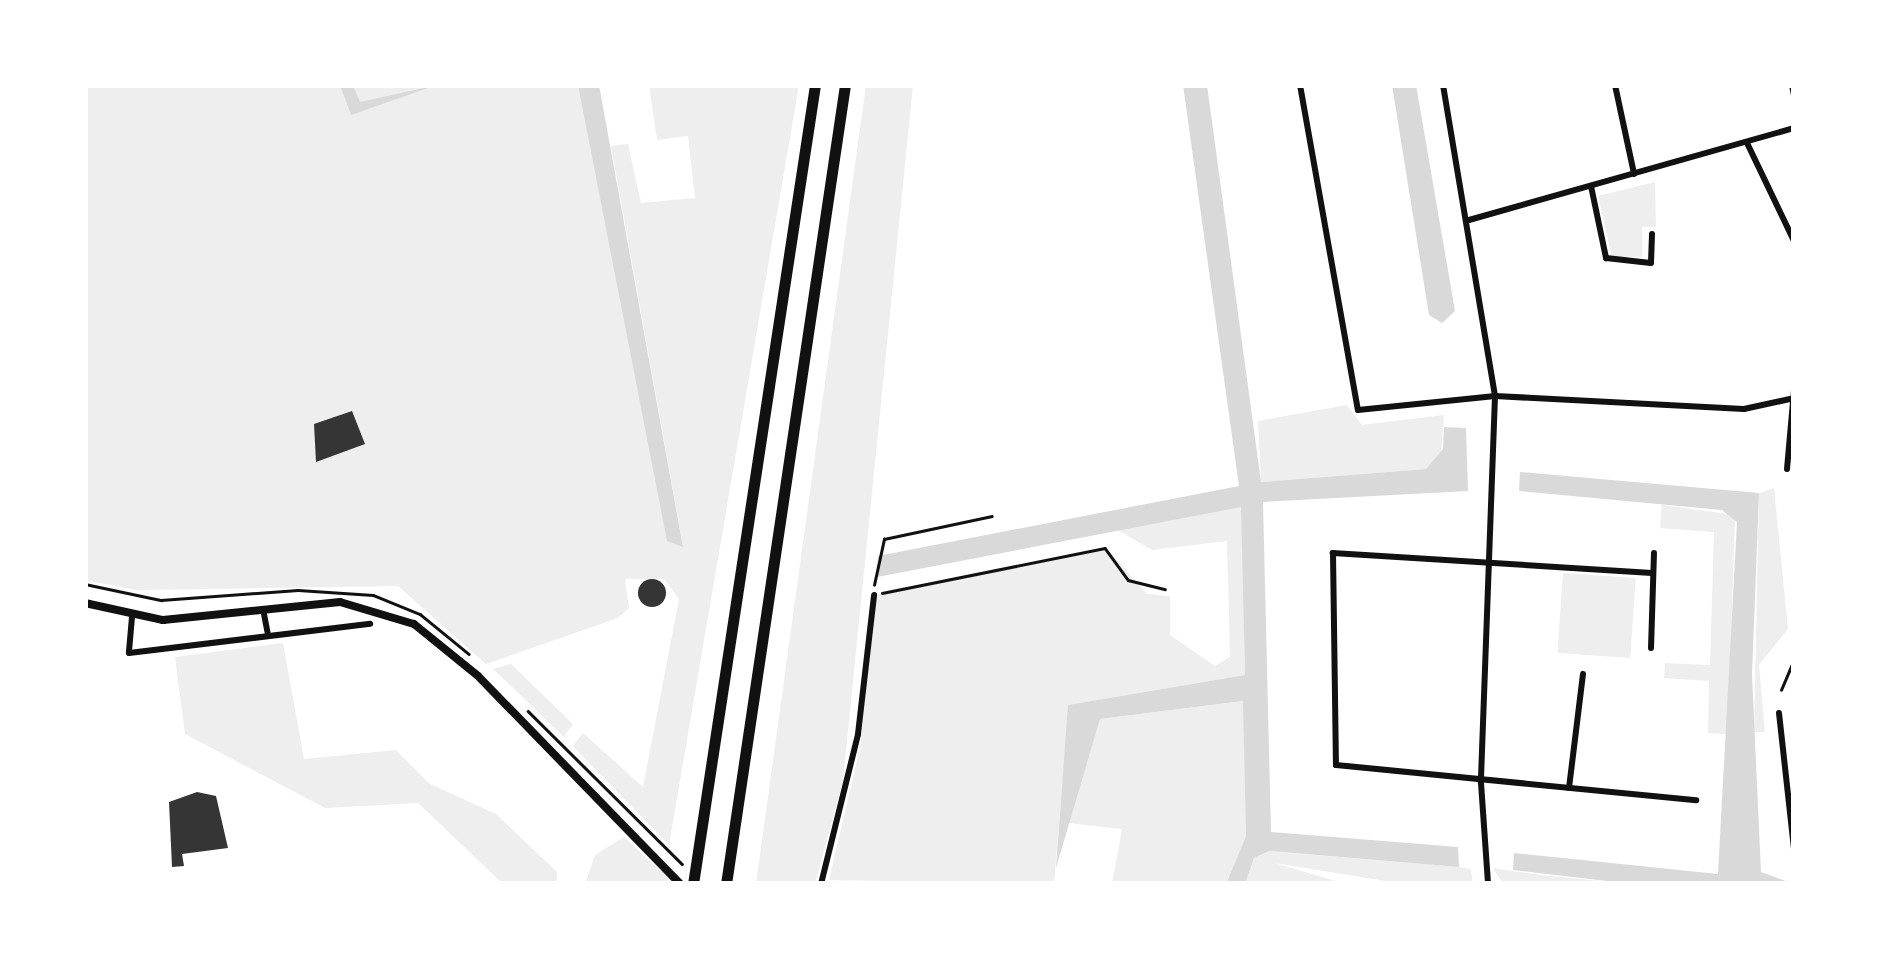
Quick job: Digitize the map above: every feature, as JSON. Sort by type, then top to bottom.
[{"type":"highway","points":[[693,884],[815,85]]},
{"type":"highway","points":[[726,883],[846,85]]},
{"type":"highway","points":[[683,884],[698,852]]},
{"type":"street","points":[[1300,85],[1358,410],[1495,396],[1744,409],[1790,399]]},
{"type":"street","points":[[1443,85],[1495,396],[1480,784],[1488,884]]},
{"type":"street","points":[[1615,85],[1634,174]]},
{"type":"street","points":[[1792,85],[1794,95]]},
{"type":"street","points":[[1468,220],[1794,128]]},
{"type":"street","points":[[1748,144],[1794,241]]},
{"type":"street","points":[[1591,186],[1606,258],[1650,263],[1652,234]]},
{"type":"street","points":[[1787,469],[1790,399],[1794,390]]},
{"type":"street","points":[[1652,573],[1333,553],[1336,765],[1480,784],[1696,800]]},
{"type":"street","points":[[1651,648],[1654,553]]},
{"type":"street","points":[[821,884],[858,734],[874,594]]},
{"type":"street","points":[[85,603],[132,617],[360,605],[427,632],[683,884]]},
{"type":"street","points":[[263,609],[268,635]]},
{"type":"street","points":[[132,617],[129,653],[370,624]]},
{"type":"street","points":[[1570,788],[1583,674]]},
{"type":"street","points":[[1779,709],[1794,848]]},
{"type":"lane","points":[[1780,690],[1794,659]]},
{"type":"path","points":[[992,516],[884,539],[874,594],[1105,548],[1128,580],[1165,589]]},
{"type":"path","points":[[85,584],[161,600],[298,590],[374,595],[420,614],[472,657]]},
{"type":"path","points":[[514,697],[688,870]]},
{"type":"shaded area","points":[[85,85],[587,85],[667,540],[683,546],[611,146],[628,144],[641,203],[695,198],[688,136],[657,140],[649,85],[799,85],[669,845],[573,746],[583,733],[643,787],[679,599],[664,579],[625,579],[629,608],[618,618],[486,664],[398,586],[136,590],[85,580]]},
{"type":"shaded area","points":[[340,85],[353,85],[360,102],[437,85],[351,115]]},
{"type":"shaded area","points":[[578,85],[599,85],[683,547],[667,541]]},
{"type":"shaded area","points":[[866,85],[913,85],[843,781],[815,884],[756,884]]},
{"type":"shaded area","points":[[1183,85],[1207,85],[1261,482],[1426,469],[1443,449],[1444,427],[1466,428],[1468,491],[1263,502],[1271,832],[1458,847],[1459,867],[1269,851],[1254,858],[1245,884],[1226,884],[1246,836],[1243,701],[1100,719],[1056,868],[1068,705],[1245,675],[1241,507],[877,577],[878,556],[1239,486]]},
{"type":"shaded area","points":[[1392,85],[1416,85],[1455,311],[1442,323],[1429,315]]},
{"type":"shaded area","points":[[1655,182],[1656,227],[1642,227],[1642,257],[1612,257],[1598,196]]},
{"type":"shaded area","points":[[1347,405],[1362,425],[1444,415],[1441,454],[1426,469],[1261,482],[1258,421]]},
{"type":"shaded area","points":[[1520,472],[1759,493],[1752,675],[1761,872],[1794,884],[1632,884],[1513,870],[1514,853],[1718,874],[1737,522],[1722,510],[1519,491]]},
{"type":"shaded area","points":[[1774,488],[1788,629],[1759,665],[1765,732],[1754,732],[1759,493]]},
{"type":"shaded area","points":[[1662,505],[1735,515],[1728,734],[1708,733],[1709,681],[1664,678],[1665,663],[1710,665],[1714,532],[1660,528]]},
{"type":"shaded area","points":[[1242,506],[1245,675],[1069,705],[1054,884],[829,880],[860,748],[876,594],[1108,550],[1147,594],[1170,596],[1170,635],[1215,666],[1230,657],[1227,541],[1152,550],[1118,530]]},
{"type":"shaded area","points":[[1563,573],[1636,578],[1630,658],[1557,653]]},
{"type":"shaded area","points":[[283,643],[304,759],[396,750],[430,784],[496,814],[557,872],[557,884],[503,884],[418,803],[325,808],[185,734],[175,657]]},
{"type":"shaded area","points":[[511,664],[573,724],[564,737],[493,669]]},
{"type":"shaded area","points":[[1244,701],[1246,836],[1226,884],[1112,884],[1122,829],[1067,823],[1100,719]]},
{"type":"shaded area","points":[[624,837],[668,878],[667,884],[585,884],[595,855]]},
{"type":"shaded area","points":[[1268,851],[1459,867],[1471,869],[1473,884],[1404,884],[1274,863],[1346,884],[1245,884],[1254,858]]},
{"type":"shaded area","points":[[1493,868],[1540,875],[1632,884],[1503,884]]},
{"type":"building","points":[[352,411],[365,444],[316,462],[314,424]]},
{"type":"building","points":[[652,579],[662,583],[666,593],[662,603],[652,607],[642,603],[638,593],[642,583]]},
{"type":"building","points":[[197,792],[216,796],[228,848],[182,854],[184,866],[172,867],[169,802]]}]
